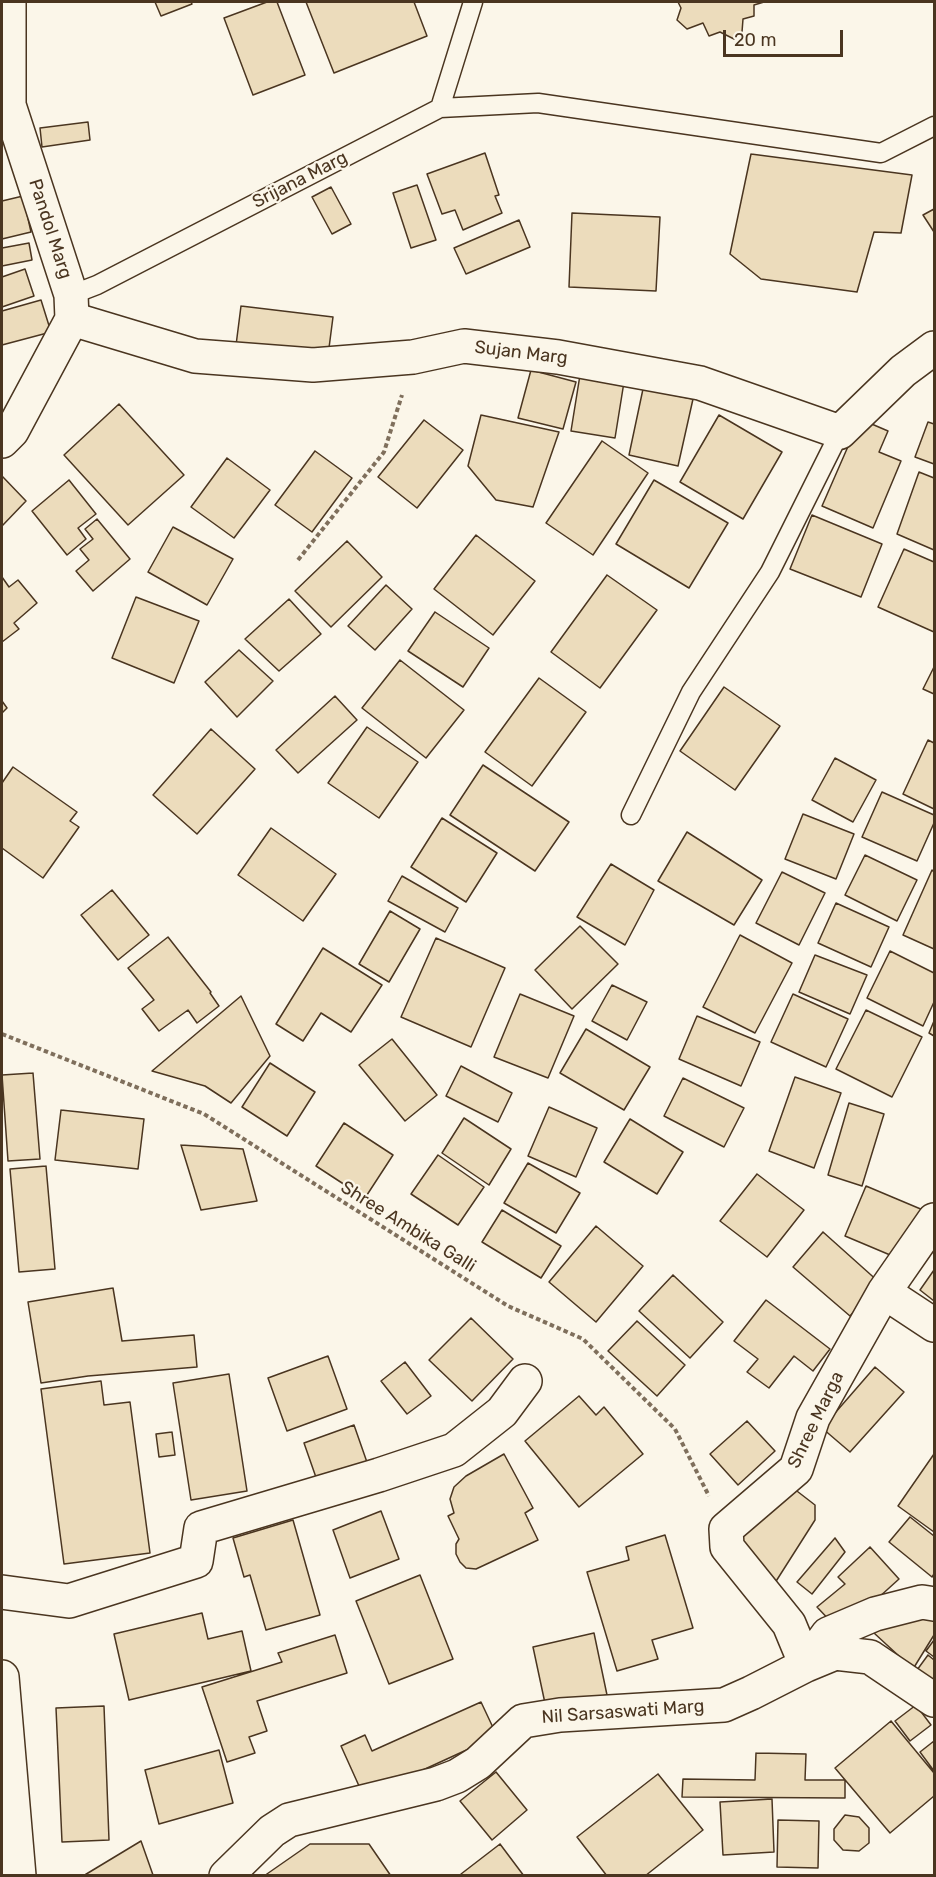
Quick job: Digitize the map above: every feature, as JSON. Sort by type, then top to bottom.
[{"type":"street","name":"Pandol Marg","points":[[9,2],[9,105],[72,307]]},
{"type":"street","name":"Sujan Marg","points":[[72,307],[195,356],[314,365],[414,357],[464,346],[558,357],[700,382],[840,432]]},
{"type":"street","points":[[2,441],[12,431],[72,307]]},
{"type":"street","points":[[840,432],[903,371],[934,348]]},
{"type":"street","name":"Shree Marga","points":[[726,1529],[796,1469],[813,1418],[884,1292],[934,1220]]},
{"type":"street","points":[[884,1292],[934,1325]]},
{"type":"street","points":[[2,1592],[69,1601],[196,1561],[201,1528],[454,1450],[502,1412],[525,1381]]},
{"type":"street","points":[[726,1529],[728,1547],[789,1623],[806,1665]]},
{"type":"street","points":[[806,1665],[828,1634],[875,1614],[922,1602],[934,1604]]},
{"type":"street","name":"Nil Sarsaswati Marg","points":[[226,1875],[272,1831],[289,1820],[436,1784],[457,1776],[478,1763],[523,1721],[560,1715],[724,1705],[835,1653],[870,1657],[934,1700]]},
{"type":"street","points":[[2,1684],[19,1875]]},
{"type":"lane","points":[[440,108],[472,2]]},
{"type":"lane","name":"Srijana Marg","points":[[72,307],[97,285],[440,108],[538,103],[881,153],[934,126]]},
{"type":"lane","points":[[631,814],[691,692],[770,572],[840,432]]},
{"type":"path","points":[[298,560],[384,452],[414,357]]},
{"type":"path","name":"Shree Ambika Galli","points":[[2,1034],[204,1114],[508,1306],[583,1339],[675,1430],[726,1529]]},
{"type":"building","points":[[155,2],[191,2],[192,4],[161,16]]},
{"type":"building","points":[[267,2],[277,2],[305,75],[253,95],[224,18]]},
{"type":"building","points":[[306,2],[414,2],[427,36],[334,73]]},
{"type":"building","points":[[678,2],[764,2],[754,5],[754,16],[743,19],[742,32],[734,39],[720,32],[709,36],[703,23],[687,29],[677,20],[681,8]]},
{"type":"building","points":[[88,122],[90,140],[42,147],[40,128]]},
{"type":"building","points":[[485,153],[499,195],[495,196],[502,213],[463,230],[455,210],[442,214],[427,174]]},
{"type":"building","points":[[751,154],[912,175],[901,233],[874,232],[857,292],[761,279],[730,254]]},
{"type":"building","points":[[417,185],[436,240],[411,248],[393,193]]},
{"type":"building","points":[[331,187],[351,224],[332,234],[312,197]]},
{"type":"building","points":[[23,196],[31,232],[2,239],[2,201]]},
{"type":"building","points":[[934,209],[934,232],[923,215]]},
{"type":"building","points":[[572,213],[660,217],[656,291],[569,287]]},
{"type":"building","points":[[519,220],[530,247],[466,274],[454,248]]},
{"type":"building","points":[[29,243],[32,260],[2,266],[2,248]]},
{"type":"building","points":[[25,269],[34,296],[2,307],[2,277]]},
{"type":"building","points":[[41,300],[51,332],[2,345],[2,311]]},
{"type":"building","points":[[241,306],[333,317],[326,371],[234,361]]},
{"type":"building","points":[[531,370],[576,382],[563,429],[518,418]]},
{"type":"building","points":[[580,375],[624,382],[615,438],[571,431]]},
{"type":"building","points":[[643,389],[693,399],[678,466],[629,455]]},
{"type":"building","points":[[119,404],[184,475],[128,525],[64,455]]},
{"type":"building","points":[[481,415],[559,432],[533,507],[496,500],[468,466]]},
{"type":"building","points":[[719,415],[782,452],[743,519],[680,482]]},
{"type":"building","points":[[860,419],[888,431],[879,452],[901,461],[873,528],[822,506]]},
{"type":"building","points":[[424,420],[463,450],[417,508],[378,477]]},
{"type":"building","points":[[928,422],[934,424],[934,464],[915,457]]},
{"type":"building","points":[[602,441],[648,473],[593,555],[546,523]]},
{"type":"building","points":[[315,451],[352,478],[312,532],[275,505]]},
{"type":"building","points":[[227,458],[270,490],[234,538],[191,507]]},
{"type":"building","points":[[919,472],[934,478],[934,550],[897,534]]},
{"type":"building","points":[[2,476],[26,501],[2,526]]},
{"type":"building","points":[[69,480],[96,514],[78,528],[86,539],[67,555],[32,511]]},
{"type":"building","points":[[654,480],[728,523],[689,588],[616,544]]},
{"type":"building","points":[[812,515],[882,544],[861,597],[790,569]]},
{"type":"building","points":[[97,519],[130,559],[93,591],[76,571],[89,560],[80,549],[93,539],[85,529]]},
{"type":"building","points":[[173,527],[233,559],[207,605],[148,572]]},
{"type":"building","points":[[476,535],[535,581],[493,635],[434,589]]},
{"type":"building","points":[[347,541],[382,577],[331,627],[295,591]]},
{"type":"building","points":[[904,549],[934,562],[934,632],[878,607]]},
{"type":"building","points":[[607,575],[657,610],[600,688],[551,652]]},
{"type":"building","points":[[2,577],[9,587],[18,580],[37,603],[14,623],[19,629],[2,642]]},
{"type":"building","points":[[386,585],[412,609],[375,650],[348,626]]},
{"type":"building","points":[[136,597],[199,621],[174,683],[112,658]]},
{"type":"building","points":[[289,599],[321,634],[279,671],[245,639]]},
{"type":"building","points":[[435,612],[489,648],[463,687],[408,651]]},
{"type":"building","points":[[239,650],[273,681],[237,717],[205,682]]},
{"type":"building","points":[[400,660],[464,710],[426,758],[362,708]]},
{"type":"building","points":[[934,667],[934,694],[923,689]]},
{"type":"building","points":[[539,678],[586,712],[532,786],[485,752]]},
{"type":"building","points":[[724,687],[780,726],[735,790],[680,751]]},
{"type":"building","points":[[335,696],[357,720],[298,773],[276,750]]},
{"type":"building","points":[[2,701],[7,708],[2,713]]},
{"type":"building","points":[[367,727],[418,762],[379,818],[328,783]]},
{"type":"building","points":[[211,729],[255,769],[197,834],[153,795]]},
{"type":"building","points":[[928,740],[934,743],[934,809],[903,794]]},
{"type":"building","points":[[835,758],[876,780],[853,822],[812,800]]},
{"type":"building","points":[[483,765],[569,822],[535,871],[450,815]]},
{"type":"building","points":[[13,767],[77,812],[70,821],[79,827],[43,878],[2,848],[2,783]]},
{"type":"building","points":[[882,792],[934,815],[934,823],[917,861],[862,837]]},
{"type":"building","points":[[803,814],[854,834],[836,879],[785,859]]},
{"type":"building","points":[[442,818],[497,853],[466,902],[411,867]]},
{"type":"building","points":[[271,828],[336,874],[303,921],[238,875]]},
{"type":"building","points":[[687,832],[762,880],[734,925],[658,881]]},
{"type":"building","points":[[865,855],[917,880],[897,921],[845,895]]},
{"type":"building","points":[[611,864],[654,890],[625,945],[577,917]]},
{"type":"building","points":[[932,870],[934,872],[934,949],[903,935]]},
{"type":"building","points":[[782,872],[825,893],[799,945],[756,923]]},
{"type":"building","points":[[402,876],[458,908],[445,932],[388,901]]},
{"type":"building","points":[[112,890],[149,935],[118,960],[81,915]]},
{"type":"building","points":[[836,903],[889,927],[871,967],[818,943]]},
{"type":"building","points":[[390,911],[420,929],[389,982],[359,964]]},
{"type":"building","points":[[580,926],[618,964],[572,1009],[535,970]]},
{"type":"building","points":[[740,935],[792,963],[755,1033],[703,1007]]},
{"type":"building","points":[[168,937],[211,992],[219,1006],[197,1023],[188,1010],[159,1031],[142,1009],[154,1000],[128,968]]},
{"type":"building","points":[[436,938],[505,968],[471,1047],[401,1017]]},
{"type":"building","points":[[323,948],[382,985],[351,1032],[321,1013],[303,1041],[276,1024]]},
{"type":"building","points":[[890,951],[934,973],[934,1002],[923,1026],[867,998]]},
{"type":"building","points":[[815,955],[867,975],[850,1014],[799,992]]},
{"type":"building","points":[[612,985],[647,1002],[627,1040],[592,1021]]},
{"type":"building","points":[[520,994],[574,1016],[548,1078],[494,1057]]},
{"type":"building","points":[[793,994],[848,1019],[826,1067],[771,1042]]},
{"type":"building","points":[[241,996],[270,1056],[231,1103],[205,1086],[152,1071]]},
{"type":"building","points":[[866,1010],[922,1037],[892,1097],[836,1069]]},
{"type":"building","points":[[697,1016],[760,1042],[741,1086],[679,1059]]},
{"type":"building","points":[[934,1021],[934,1036],[929,1033]]},
{"type":"building","points":[[586,1029],[650,1067],[624,1110],[560,1073]]},
{"type":"building","points":[[392,1039],[437,1095],[405,1121],[359,1065]]},
{"type":"building","points":[[270,1063],[315,1092],[287,1136],[242,1107]]},
{"type":"building","points":[[461,1066],[512,1093],[498,1122],[446,1096]]},
{"type":"building","points":[[33,1073],[40,1159],[8,1161],[2,1075]]},
{"type":"building","points":[[795,1077],[841,1093],[814,1168],[769,1151]]},
{"type":"building","points":[[683,1078],[744,1108],[724,1147],[664,1116]]},
{"type":"building","points":[[849,1103],[884,1114],[862,1186],[828,1175]]},
{"type":"building","points":[[549,1107],[597,1128],[576,1177],[528,1156]]},
{"type":"building","points":[[61,1110],[144,1119],[138,1169],[55,1160]]},
{"type":"building","points":[[464,1118],[511,1149],[489,1185],[442,1153]]},
{"type":"building","points":[[630,1119],[683,1152],[657,1194],[604,1162]]},
{"type":"building","points":[[344,1123],[393,1155],[365,1198],[316,1166]]},
{"type":"building","points":[[181,1145],[243,1149],[257,1201],[201,1210]]},
{"type":"building","points":[[438,1155],[484,1187],[458,1225],[411,1194]]},
{"type":"building","points":[[528,1163],[580,1193],[556,1233],[504,1203]]},
{"type":"building","points":[[46,1166],[55,1269],[19,1272],[10,1169]]},
{"type":"building","points":[[757,1174],[804,1210],[767,1257],[720,1221]]},
{"type":"building","points":[[866,1186],[923,1210],[902,1260],[845,1236]]},
{"type":"building","points":[[502,1210],[561,1246],[541,1278],[482,1242]]},
{"type":"building","points":[[596,1226],[643,1266],[596,1322],[549,1282]]},
{"type":"building","points":[[823,1232],[880,1283],[850,1316],[793,1267]]},
{"type":"building","points":[[934,1270],[934,1301],[920,1290]]},
{"type":"building","points":[[673,1275],[723,1322],[690,1358],[639,1311]]},
{"type":"building","points":[[113,1288],[122,1341],[194,1335],[197,1367],[88,1376],[41,1383],[28,1302]]},
{"type":"building","points":[[766,1300],[830,1349],[813,1371],[794,1356],[769,1388],[747,1372],[758,1359],[734,1341]]},
{"type":"building","points":[[471,1318],[513,1359],[472,1401],[429,1360]]},
{"type":"building","points":[[637,1321],[685,1365],[657,1396],[608,1351]]},
{"type":"building","points":[[328,1356],[347,1409],[287,1431],[268,1378]]},
{"type":"building","points":[[405,1362],[431,1396],[407,1414],[381,1381]]},
{"type":"building","points":[[875,1367],[904,1392],[850,1452],[822,1428]]},
{"type":"building","points":[[229,1374],[247,1491],[191,1500],[173,1383]]},
{"type":"building","points":[[101,1381],[104,1405],[130,1402],[150,1553],[64,1564],[41,1389]]},
{"type":"building","points":[[579,1396],[596,1415],[604,1407],[643,1454],[579,1507],[525,1441]]},
{"type":"building","points":[[747,1421],[775,1451],[738,1485],[710,1454]]},
{"type":"building","points":[[354,1425],[369,1468],[319,1486],[304,1443]]},
{"type":"building","points":[[172,1432],[175,1455],[159,1457],[156,1434]]},
{"type":"building","points":[[504,1454],[533,1508],[525,1513],[538,1540],[476,1569],[466,1568],[456,1554],[456,1544],[459,1539],[448,1516],[454,1513],[450,1499],[454,1487],[466,1476]]},
{"type":"building","points":[[934,1454],[934,1532],[898,1506]]},
{"type":"building","points":[[793,1488],[815,1505],[815,1520],[773,1586],[733,1540]]},
{"type":"building","points":[[381,1511],[399,1559],[350,1578],[333,1530]]},
{"type":"building","points":[[910,1517],[934,1536],[934,1574],[932,1577],[889,1542]]},
{"type":"building","points":[[293,1520],[320,1615],[266,1630],[250,1575],[244,1577],[233,1538]]},
{"type":"building","points":[[665,1535],[693,1628],[652,1640],[658,1659],[617,1671],[587,1572],[629,1560],[626,1547]]},
{"type":"building","points":[[835,1538],[845,1552],[812,1594],[797,1582]]},
{"type":"building","points":[[870,1547],[899,1579],[867,1608],[862,1602],[834,1625],[817,1607],[845,1584],[838,1577]]},
{"type":"building","points":[[420,1575],[453,1659],[389,1684],[356,1601]]},
{"type":"building","points":[[202,1613],[208,1639],[242,1631],[251,1671],[129,1700],[114,1634]]},
{"type":"building","points":[[917,1615],[934,1621],[934,1635],[913,1669],[874,1633],[896,1619]]},
{"type":"building","points":[[594,1633],[607,1695],[546,1708],[533,1647]]},
{"type":"building","points":[[335,1635],[347,1673],[257,1701],[267,1731],[249,1737],[255,1753],[227,1762],[202,1687],[282,1662],[278,1653]]},
{"type":"building","points":[[934,1640],[934,1657],[926,1651]]},
{"type":"building","points":[[928,1655],[934,1660],[934,1683],[917,1670]]},
{"type":"building","points":[[481,1702],[497,1736],[364,1797],[341,1746],[365,1735],[372,1751]]},
{"type":"building","points":[[916,1705],[931,1725],[910,1741],[895,1721]]},
{"type":"building","points":[[104,1706],[109,1840],[62,1842],[56,1708]]},
{"type":"building","points":[[891,1721],[934,1773],[934,1796],[890,1833],[835,1768]]},
{"type":"building","points":[[934,1741],[934,1771],[920,1752]]},
{"type":"building","points":[[219,1750],[233,1803],[159,1824],[145,1770]]},
{"type":"building","points":[[756,1753],[806,1754],[805,1780],[845,1780],[845,1798],[682,1797],[683,1779],[755,1780]]},
{"type":"building","points":[[496,1772],[527,1810],[492,1840],[460,1801]]},
{"type":"building","points":[[658,1774],[703,1830],[645,1876],[607,1876],[577,1837]]},
{"type":"building","points":[[772,1799],[774,1852],[723,1855],[720,1802]]},
{"type":"building","points":[[845,1815],[859,1817],[869,1828],[869,1843],[859,1851],[843,1850],[834,1840],[834,1829]]},
{"type":"building","points":[[778,1820],[819,1821],[818,1868],[777,1867]]},
{"type":"building","points":[[141,1841],[153,1875],[83,1876]]},
{"type":"building","points":[[310,1844],[369,1844],[391,1876],[264,1876]]},
{"type":"building","points":[[500,1844],[524,1876],[462,1876],[461,1874]]}]
